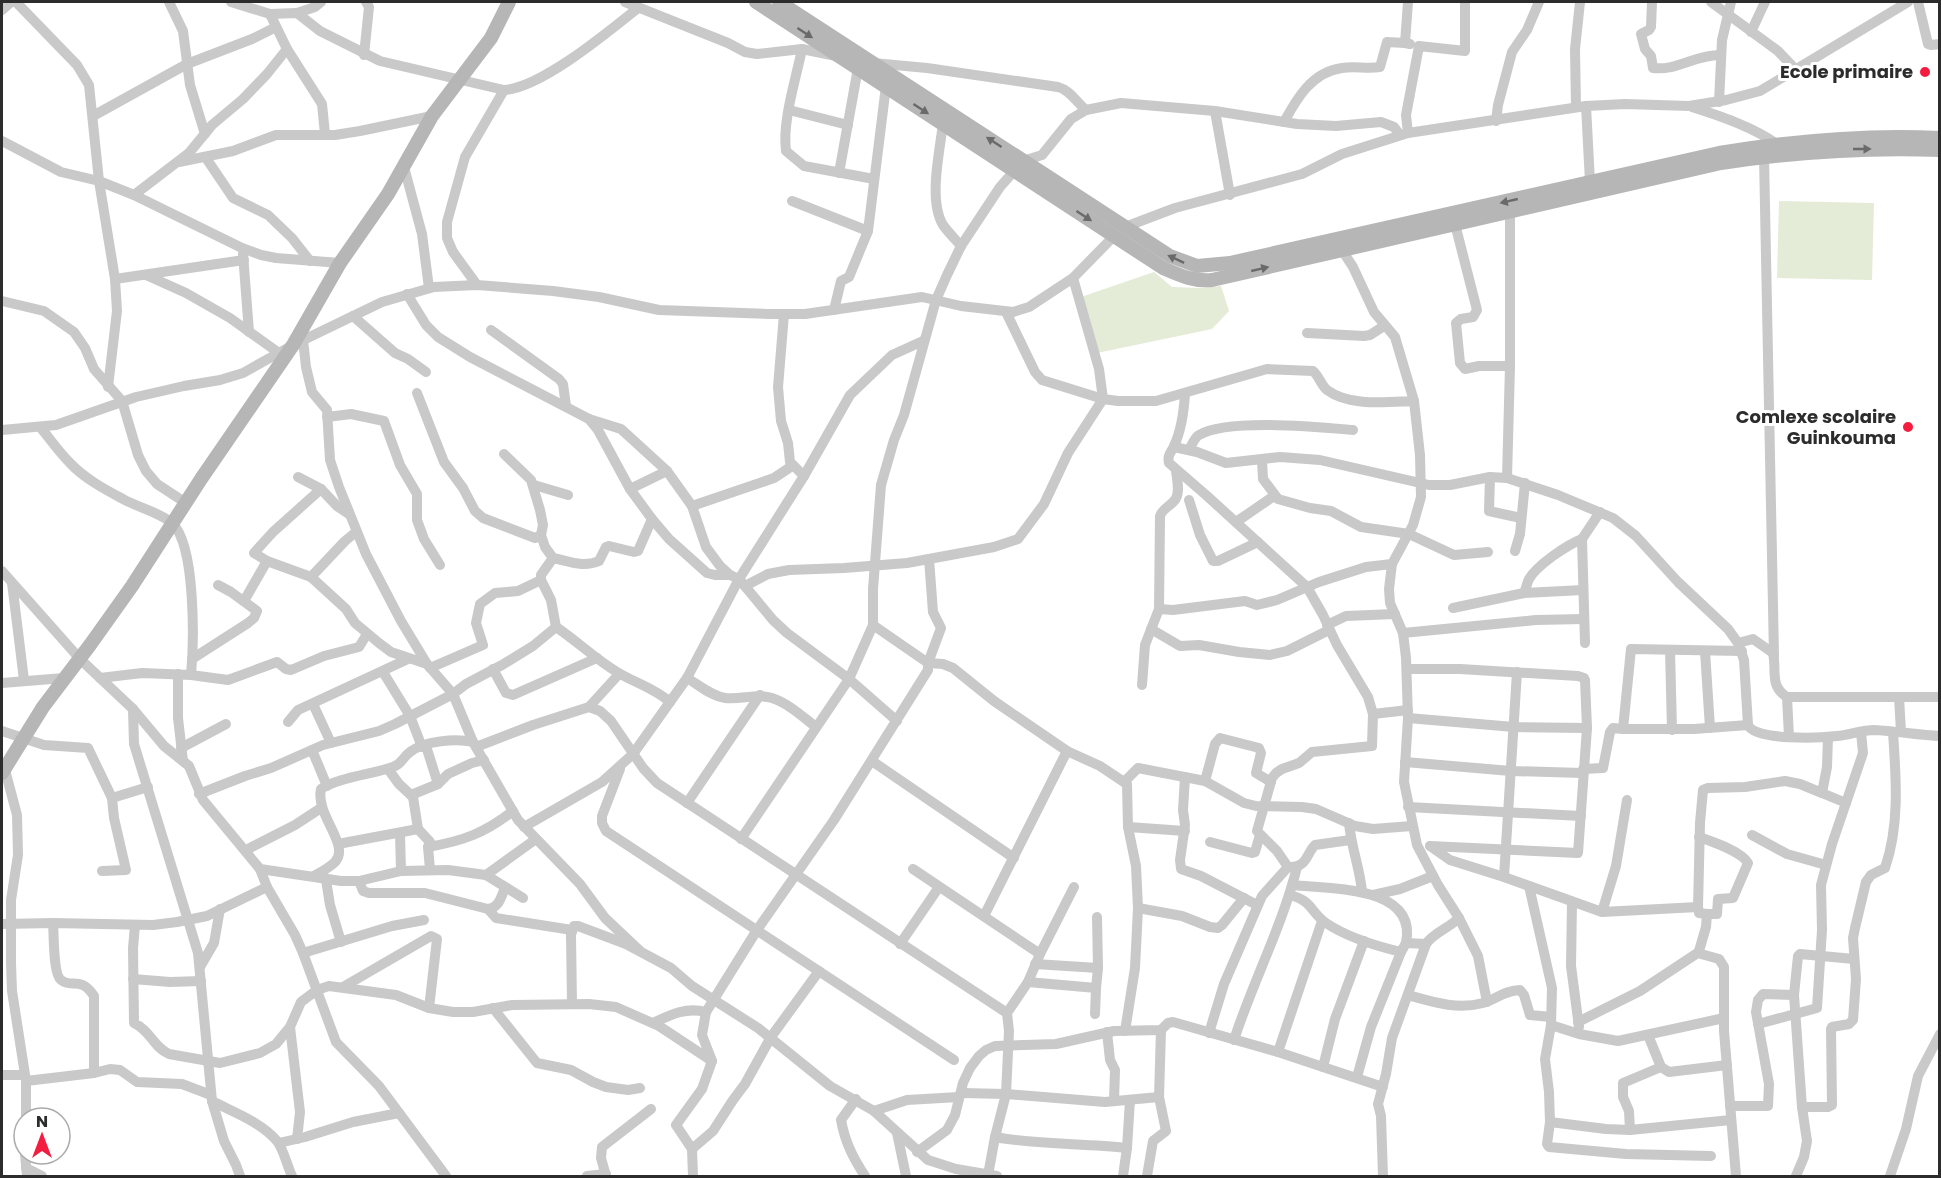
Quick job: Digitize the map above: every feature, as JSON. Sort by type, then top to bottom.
[{"type":"street","points":[[2,10],[11,2]]},
{"type":"street","points":[[16,2],[77,65],[89,85],[99,181],[115,279],[117,311],[108,387]]},
{"type":"street","points":[[170,2],[183,31],[190,85],[205,134]]},
{"type":"street","points":[[231,2],[270,14],[297,14],[321,2]]},
{"type":"street","points":[[364,55],[369,7],[366,2]]},
{"type":"street","points":[[25,1106],[6,924],[18,855],[17,815],[3,768],[64,678],[132,586],[186,503],[298,343],[340,263],[375,214],[432,116],[491,38],[509,2]]},
{"type":"street","points":[[625,2],[745,52],[757,54],[802,49],[842,57]]},
{"type":"street","points":[[756,2],[943,123],[1019,166]]},
{"type":"street","points":[[779,2],[872,63],[1019,166],[1119,231],[1187,264],[1206,267],[1590,182],[1764,156],[1839,149],[1940,150]]},
{"type":"street","points":[[1405,43],[1408,2]]},
{"type":"street","points":[[1284,122],[1304,88],[1313,81],[1343,68],[1380,67],[1386,43],[1390,41],[1465,51],[1465,2]]},
{"type":"street","points":[[1496,121],[1512,52],[1527,30],[1539,2]]},
{"type":"street","points":[[1580,2],[1575,49],[1590,182]]},
{"type":"street","points":[[1652,2],[1651,27],[1641,34],[1651,56],[1653,68],[1667,68],[1702,56],[1720,55]]},
{"type":"street","points":[[1712,2],[1778,51],[1795,69]]},
{"type":"street","points":[[1719,102],[1720,55],[1731,2]]},
{"type":"street","points":[[1751,32],[1764,2]]},
{"type":"street","points":[[2,429],[40,428],[71,420],[122,401],[243,373],[382,302],[429,288],[477,285],[591,296],[659,310],[784,315],[834,310],[914,297],[1006,312],[1020,310],[1029,307],[1073,278],[1119,231],[1169,210],[1302,174],[1342,154],[1404,134],[1581,107],[1625,104],[1689,106],[1719,102],[1760,91],[1905,2]]},
{"type":"street","points":[[1918,2],[1928,44],[1940,44]]},
{"type":"street","points":[[297,14],[320,31],[364,55],[391,64],[504,90],[525,87],[565,62],[638,8]]},
{"type":"street","points":[[270,14],[287,49],[322,104],[325,135]]},
{"type":"street","points":[[93,116],[187,64],[243,43],[276,27]]},
{"type":"street","points":[[1404,134],[1419,46]]},
{"type":"street","points":[[134,195],[180,162],[219,118],[243,99],[273,68],[287,49]]},
{"type":"street","points":[[802,49],[789,111],[786,151],[804,166],[874,179]]},
{"type":"street","points":[[872,63],[927,68],[1058,87],[1068,91],[1086,110]]},
{"type":"street","points":[[839,173],[858,68]]},
{"type":"street","points":[[834,310],[841,281],[849,276],[868,231],[886,86]]},
{"type":"street","points":[[477,285],[453,252],[447,238],[447,222],[465,157],[504,90]]},
{"type":"street","points":[[741,839],[849,679],[873,625],[873,589],[881,485],[904,415],[936,300],[961,246],[1000,187],[1019,166],[1042,155],[1071,120],[1086,110],[1121,103],[1215,111],[1284,122],[1336,126],[1381,122],[1404,134]]},
{"type":"street","points":[[1689,106],[1734,120],[1760,132],[1777,144]]},
{"type":"street","points":[[789,111],[848,125]]},
{"type":"street","points":[[1215,111],[1230,195]]},
{"type":"street","points":[[180,162],[233,151],[276,135],[325,135],[360,131],[432,116]]},
{"type":"street","points":[[943,123],[936,183],[938,213],[943,225],[961,246]]},
{"type":"street","points":[[1119,231],[1163,268],[1202,281],[1212,280],[1509,212],[1719,153],[1839,138],[1940,138]]},
{"type":"street","points":[[2,141],[61,172],[99,181],[134,195],[242,248],[276,258],[340,263]]},
{"type":"street","points":[[1764,156],[1775,684],[1778,690],[1787,697],[1940,697]]},
{"type":"street","points":[[206,158],[233,198],[268,215],[292,238],[310,261]]},
{"type":"street","points":[[404,167],[422,234],[429,288]]},
{"type":"street","points":[[792,201],[868,231]]},
{"type":"street","points":[[1507,478],[1510,366],[1509,212]]},
{"type":"street","points":[[1455,224],[1477,310],[1473,317],[1461,319],[1456,323],[1460,363],[1465,369],[1479,366],[1510,366]]},
{"type":"street","points":[[242,248],[249,332]]},
{"type":"street","points":[[1342,250],[1353,267],[1374,312],[1397,342],[1414,401],[1421,484],[1419,507],[1409,534],[1392,564],[1389,596],[1403,633],[1407,669],[1408,714],[1404,782],[1417,845],[1478,956],[1487,1002]]},
{"type":"street","points":[[115,279],[244,260]]},
{"type":"street","points":[[146,275],[186,293],[279,353]]},
{"type":"street","points":[[589,419],[602,436],[630,489],[652,519],[669,539],[707,573],[738,580],[789,570],[876,565],[929,559],[994,547],[1021,537],[1044,504],[1068,453],[1103,399],[1099,369],[1073,278]]},
{"type":"street","points":[[407,294],[426,325],[438,337],[470,357],[589,419],[621,429],[667,471],[692,507],[706,547],[720,566],[738,580],[787,633],[849,679],[897,721]]},
{"type":"street","points":[[2,301],[44,311],[74,332],[85,348],[94,369],[122,401],[143,466],[157,484],[186,503]]},
{"type":"street","points":[[1006,312],[1041,380],[1103,399],[1156,401],[1267,369],[1278,368],[1313,371],[1326,389],[1346,399],[1385,402],[1414,401]]},
{"type":"street","points":[[784,315],[778,387],[780,421],[788,443],[788,458],[792,466],[804,476]]},
{"type":"street","points":[[353,316],[395,353],[414,362],[426,372]]},
{"type":"street","points":[[1307,333],[1364,336],[1384,326]]},
{"type":"street","points":[[491,330],[559,379],[566,406]]},
{"type":"street","points":[[524,827],[602,782],[633,754],[687,678],[738,580],[804,476],[850,395],[892,356],[923,341]]},
{"type":"street","points":[[298,343],[312,392],[327,410],[330,460],[356,532],[377,577],[428,666],[453,694],[475,745],[524,827],[580,884],[605,918],[640,951]]},
{"type":"street","points":[[417,393],[444,462],[476,511],[483,518],[534,538],[541,535]]},
{"type":"street","points":[[1185,393],[1184,413],[1174,447],[1167,460],[1176,471],[1307,587],[1328,628],[1364,688],[1373,714],[1372,746],[1312,752],[1299,763],[1282,769],[1274,775],[1271,782],[1257,830],[1293,867],[1292,890],[1245,1006],[1234,1040]]},
{"type":"street","points":[[327,417],[351,414],[384,421],[399,465],[417,494],[417,520],[424,539],[440,565]]},
{"type":"street","points":[[1189,450],[1200,434],[1230,427],[1277,425],[1353,430]]},
{"type":"street","points":[[40,428],[70,463],[88,478],[172,524],[184,543],[189,566],[192,660],[190,675]]},
{"type":"street","points":[[1174,447],[1226,463],[1280,457],[1320,460],[1421,484],[1450,485],[1490,477],[1507,478],[1525,483],[1613,518],[1636,536],[1678,582],[1728,629],[1740,647],[1744,660],[1748,725],[1749,729],[1757,734],[1828,737],[1872,730],[1940,736]]},
{"type":"street","points":[[504,454],[524,471],[534,485],[543,525],[541,535],[545,547],[553,558],[576,564],[588,564],[599,561],[606,547],[609,546],[638,551],[652,519]]},
{"type":"street","points":[[1262,460],[1263,480],[1278,500],[1331,511],[1361,527],[1409,534],[1454,555],[1488,552]]},
{"type":"street","points":[[692,507],[774,478],[792,466]]},
{"type":"street","points":[[630,489],[667,471]]},
{"type":"street","points":[[1142,685],[1145,645],[1159,609],[1159,525],[1162,511],[1175,501],[1178,494],[1176,471]]},
{"type":"street","points":[[298,477],[321,489],[337,506],[349,514]]},
{"type":"street","points":[[1490,477],[1490,512],[1521,518]]},
{"type":"street","points":[[1515,551],[1520,534],[1525,483]]},
{"type":"street","points":[[534,485],[568,495]]},
{"type":"street","points":[[321,489],[273,532],[254,553],[267,561],[311,577],[346,609],[355,623],[391,652],[428,666],[483,645],[476,623],[480,604],[495,593],[518,591],[541,580]]},
{"type":"street","points":[[1236,522],[1274,496]]},
{"type":"street","points":[[1189,500],[1196,525],[1213,561],[1218,561],[1258,542]]},
{"type":"street","points":[[1524,593],[1530,578],[1568,545],[1582,539],[1600,512]]},
{"type":"street","points":[[311,577],[356,532]]},
{"type":"street","points":[[1582,539],[1585,643]]},
{"type":"street","points":[[553,558],[541,575],[541,580],[551,600],[556,627],[619,674],[646,686],[670,702]]},
{"type":"street","points":[[693,1176],[692,1149],[676,1125],[702,1089],[712,1061],[702,1035],[706,1012],[757,930],[796,876],[872,761],[928,670],[928,663],[941,628],[933,612],[929,559]]},
{"type":"street","points":[[244,601],[267,561]]},
{"type":"street","points":[[1159,609],[1173,610],[1245,601],[1257,605],[1366,567],[1392,564]]},
{"type":"street","points":[[2,571],[80,659],[133,709],[164,746],[183,760],[191,770],[199,794],[260,869],[267,887],[303,953],[336,1042],[379,1086],[444,1176]]},
{"type":"street","points":[[12,583],[24,680]]},
{"type":"street","points":[[192,660],[254,618],[257,611],[218,585]]},
{"type":"street","points":[[1453,608],[1524,593],[1583,590]]},
{"type":"street","points":[[1151,629],[1180,645],[1198,645],[1270,655],[1287,651],[1346,616],[1395,614]]},
{"type":"street","points":[[1403,633],[1536,620],[1584,619]]},
{"type":"street","points":[[873,625],[928,663],[943,664],[952,668],[994,701],[1067,751],[1100,766],[1127,785],[1128,827],[1136,866],[1138,908],[1135,968],[1125,1031]]},
{"type":"street","points":[[199,794],[331,743],[379,731],[453,694],[466,684],[533,646],[556,627]]},
{"type":"street","points":[[100,678],[133,673],[178,674],[228,680],[277,662],[291,670],[324,656],[359,647],[367,634]]},
{"type":"street","points":[[1623,729],[1631,649],[1705,651],[1740,647],[1749,639],[1756,640],[1771,649],[1774,656]]},
{"type":"street","points":[[1670,650],[1672,730]]},
{"type":"street","points":[[1705,651],[1710,728]]},
{"type":"street","points":[[493,669],[506,693],[513,695],[597,658]]},
{"type":"street","points":[[288,722],[298,710],[408,659]]},
{"type":"street","points":[[1407,669],[1517,672],[1584,678],[1586,697],[1587,728],[1578,853],[1417,845]]},
{"type":"street","points":[[383,672],[410,716],[438,784]]},
{"type":"street","points":[[1504,877],[1517,672]]},
{"type":"street","points":[[178,674],[178,718],[183,760]]},
{"type":"street","points":[[314,876],[335,862],[338,857],[338,844],[321,808],[320,791],[327,786],[399,765],[410,753],[424,747],[448,740],[462,740],[475,745],[589,707],[619,674]]},
{"type":"street","points":[[2,683],[64,678]]},
{"type":"street","points":[[687,678],[721,697],[760,695],[779,700],[816,727]]},
{"type":"street","points":[[687,803],[760,695]]},
{"type":"street","points":[[1787,697],[1789,737]]},
{"type":"street","points":[[1802,1107],[1832,1105],[1831,1029],[1849,1024],[1853,1020],[1856,979],[1853,938],[1866,882],[1871,875],[1885,868],[1897,800],[1899,697]]},
{"type":"street","points":[[313,704],[331,743]]},
{"type":"street","points":[[589,707],[600,711],[611,721],[643,768],[657,783],[1007,1013]]},
{"type":"street","points":[[133,709],[134,744],[196,945],[200,967],[211,1098],[224,1141],[240,1176]]},
{"type":"street","points":[[1373,714],[1408,714],[1514,727],[1587,728]]},
{"type":"street","points":[[182,748],[226,724]]},
{"type":"street","points":[[1405,762],[1511,771],[1583,771],[1603,768],[1612,729],[1672,730],[1748,725]]},
{"type":"street","points":[[2,731],[56,747],[88,748],[112,798],[114,818],[126,870],[102,871]]},
{"type":"street","points":[[1758,1024],[1817,1008],[1821,956],[1820,893],[1826,865],[1863,753],[1861,732]]},
{"type":"street","points":[[1822,793],[1827,767],[1828,737]]},
{"type":"street","points":[[1205,781],[1215,744],[1220,738],[1259,748],[1261,753],[1256,773],[1271,782]]},
{"type":"street","points":[[312,750],[327,786]]},
{"type":"street","points":[[984,916],[1067,751]]},
{"type":"street","points":[[411,795],[438,784],[448,774],[484,760]]},
{"type":"street","points":[[872,761],[1014,858]]},
{"type":"street","points":[[621,766],[602,816],[602,823],[606,831],[954,1060]]},
{"type":"street","points":[[1124,782],[1138,768],[1205,781],[1244,803],[1264,807],[1316,808],[1349,823],[1373,829],[1412,826]]},
{"type":"street","points":[[388,769],[411,795],[418,829],[430,842],[428,847],[430,869]]},
{"type":"street","points":[[1185,777],[1183,810],[1185,831],[1180,860],[1181,869],[1202,876],[1257,905]]},
{"type":"street","points":[[1699,952],[1702,910],[1699,837],[1703,790],[1785,781],[1800,784],[1846,802]]},
{"type":"street","points":[[112,798],[148,787]]},
{"type":"street","points":[[1602,912],[1616,866],[1627,800]]},
{"type":"street","points":[[1408,807],[1581,816]]},
{"type":"street","points":[[246,850],[295,825],[321,808]]},
{"type":"street","points":[[428,847],[459,842],[485,831],[513,810]]},
{"type":"street","points":[[1349,823],[1350,840],[1368,894]]},
{"type":"street","points":[[1128,827],[1185,831]]},
{"type":"street","points":[[338,844],[418,829]]},
{"type":"street","points":[[400,833],[401,871]]},
{"type":"street","points":[[1210,842],[1252,854],[1255,852],[1260,835]]},
{"type":"street","points":[[1752,835],[1787,854],[1826,865]]},
{"type":"street","points":[[1430,846],[1450,860],[1602,912],[1702,910],[1717,914],[1718,899],[1733,898],[1748,863],[1739,855],[1699,837]]},
{"type":"street","points":[[486,875],[536,839]]},
{"type":"street","points":[[1209,1033],[1221,992],[1257,905],[1267,888],[1293,867],[1307,861],[1315,845],[1350,840]]},
{"type":"street","points":[[260,869],[314,876],[326,880],[359,881],[401,871],[430,869],[486,875],[523,898]]},
{"type":"street","points":[[913,870],[984,916],[1037,959],[1098,968]]},
{"type":"street","points":[[1292,890],[1368,894],[1400,889],[1433,876]]},
{"type":"street","points":[[326,880],[330,905],[341,942]]},
{"type":"street","points":[[359,881],[363,891],[369,893],[425,893],[488,909],[494,908],[499,903],[505,888]]},
{"type":"street","points":[[1529,886],[1551,980],[1551,1021],[1545,1059],[1549,1092],[1550,1122],[1547,1144],[1549,1147],[1626,1154],[1711,1156]]},
{"type":"street","points":[[6,924],[153,925],[207,916],[267,887]]},
{"type":"street","points":[[900,944],[939,887]]},
{"type":"street","points":[[572,1004],[570,959],[574,926],[583,927],[640,951],[671,968],[692,986],[771,1038],[830,1086],[874,1111],[928,1160],[993,1176],[995,1137],[1006,1094],[1007,1013],[1028,982],[1037,959],[1074,887]]},
{"type":"street","points":[[1292,890],[1305,900],[1322,921],[1351,936],[1364,941],[1403,948],[1426,944]]},
{"type":"street","points":[[1357,1077],[1371,1027],[1403,948],[1407,931],[1401,913],[1386,899],[1368,894]]},
{"type":"street","points":[[1138,908],[1182,916],[1218,928],[1244,898]]},
{"type":"street","points":[[1572,902],[1571,966],[1579,1034]]},
{"type":"street","points":[[200,967],[214,943],[220,909]]},
{"type":"street","points":[[488,909],[496,918],[572,930]]},
{"type":"street","points":[[1095,1014],[1098,968],[1097,917]]},
{"type":"street","points":[[1383,1176],[1381,1116],[1378,1104],[1392,1038],[1426,944],[1459,918]]},
{"type":"street","points":[[303,953],[392,926],[424,920]]},
{"type":"street","points":[[1278,1052],[1322,921]]},
{"type":"street","points":[[53,923],[56,968],[59,978],[63,981],[84,985],[94,996],[94,1073]]},
{"type":"street","points":[[135,925],[134,1023],[144,1028],[161,1051],[169,1054],[220,1063],[260,1053],[276,1044],[290,1028],[301,1002],[317,990],[329,986],[396,995],[429,1008],[460,1012],[512,1005],[589,1004],[616,1007],[653,1023],[712,1061]]},
{"type":"street","points":[[343,987],[430,936],[437,939],[429,1008]]},
{"type":"street","points":[[1323,1067],[1335,1019],[1364,941]]},
{"type":"street","points":[[1578,1022],[1640,991],[1699,952]]},
{"type":"street","points":[[1699,952],[1719,959],[1724,964],[1724,1017],[1736,1176]]},
{"type":"street","points":[[1796,1176],[1808,1141],[1802,1107],[1794,995],[1798,955],[1854,959]]},
{"type":"street","points":[[692,1149],[713,1131],[745,1084],[771,1038],[819,971]]},
{"type":"street","points":[[133,979],[170,982],[201,981]]},
{"type":"street","points":[[1028,982],[1096,988]]},
{"type":"street","points":[[1408,995],[1443,1004],[1467,1007],[1487,1002],[1503,993],[1520,990],[1524,995],[1530,1015],[1551,1021],[1579,1034],[1618,1041],[1724,1017]]},
{"type":"street","points":[[1730,1106],[1768,1106],[1768,1084],[1756,1008],[1761,995],[1794,995]]},
{"type":"street","points":[[493,1008],[537,1063],[571,1070],[606,1087],[628,1090],[640,1088]]},
{"type":"street","points":[[653,1023],[684,1010],[693,1009],[706,1012]]},
{"type":"street","points":[[1147,1176],[1153,1141],[1166,1131],[1159,1097],[1161,1030],[1168,1023],[1173,1022],[1278,1052],[1383,1087]]},
{"type":"street","points":[[290,1028],[300,1112],[297,1139]]},
{"type":"street","points":[[917,1152],[947,1130],[955,1115],[970,1068],[979,1056],[995,1046],[1056,1044],[1107,1032],[1161,1030]]},
{"type":"street","points":[[1107,1032],[1110,1060],[1115,1070],[1114,1101]]},
{"type":"street","points":[[1890,1176],[1918,1076],[1940,1034]]},
{"type":"street","points":[[1648,1035],[1661,1067],[1669,1072],[1727,1065]]},
{"type":"street","points":[[1927,1060],[1940,1064]]},
{"type":"street","points":[[1630,1130],[1629,1111],[1623,1097],[1623,1083],[1661,1067]]},
{"type":"street","points":[[2,1075],[24,1078],[94,1073],[110,1069],[120,1070],[137,1082],[182,1084],[254,1123],[279,1143],[292,1176]]},
{"type":"street","points":[[874,1111],[907,1100],[960,1095],[1006,1094],[1105,1102],[1159,1097]]},
{"type":"street","points":[[856,1099],[841,1120],[844,1136],[852,1156],[865,1176]]},
{"type":"street","points":[[1123,1176],[1130,1100]]},
{"type":"street","points":[[587,1176],[606,1175],[602,1147],[651,1109]]},
{"type":"street","points":[[279,1143],[353,1122],[399,1113]]},
{"type":"street","points":[[1550,1122],[1630,1130],[1731,1120]]},
{"type":"street","points":[[897,1133],[906,1176]]},
{"type":"street","points":[[995,1137],[1017,1142],[1126,1148]]},
{"type":"street","points":[[26,1172],[42,1176]]},
{"type":"green space","points":[[1779,201],[1874,203],[1872,280],[1777,278]]},
{"type":"green space","points":[[1154,272],[1172,287],[1221,286],[1229,311],[1212,329],[1097,353],[1081,297]]},
{"type":"place","name":"Ecole primaire","points":[[1925,72]]},
{"type":"place","name":"Comlexe scolaire Guinkouma","points":[[1908,427]]}]
